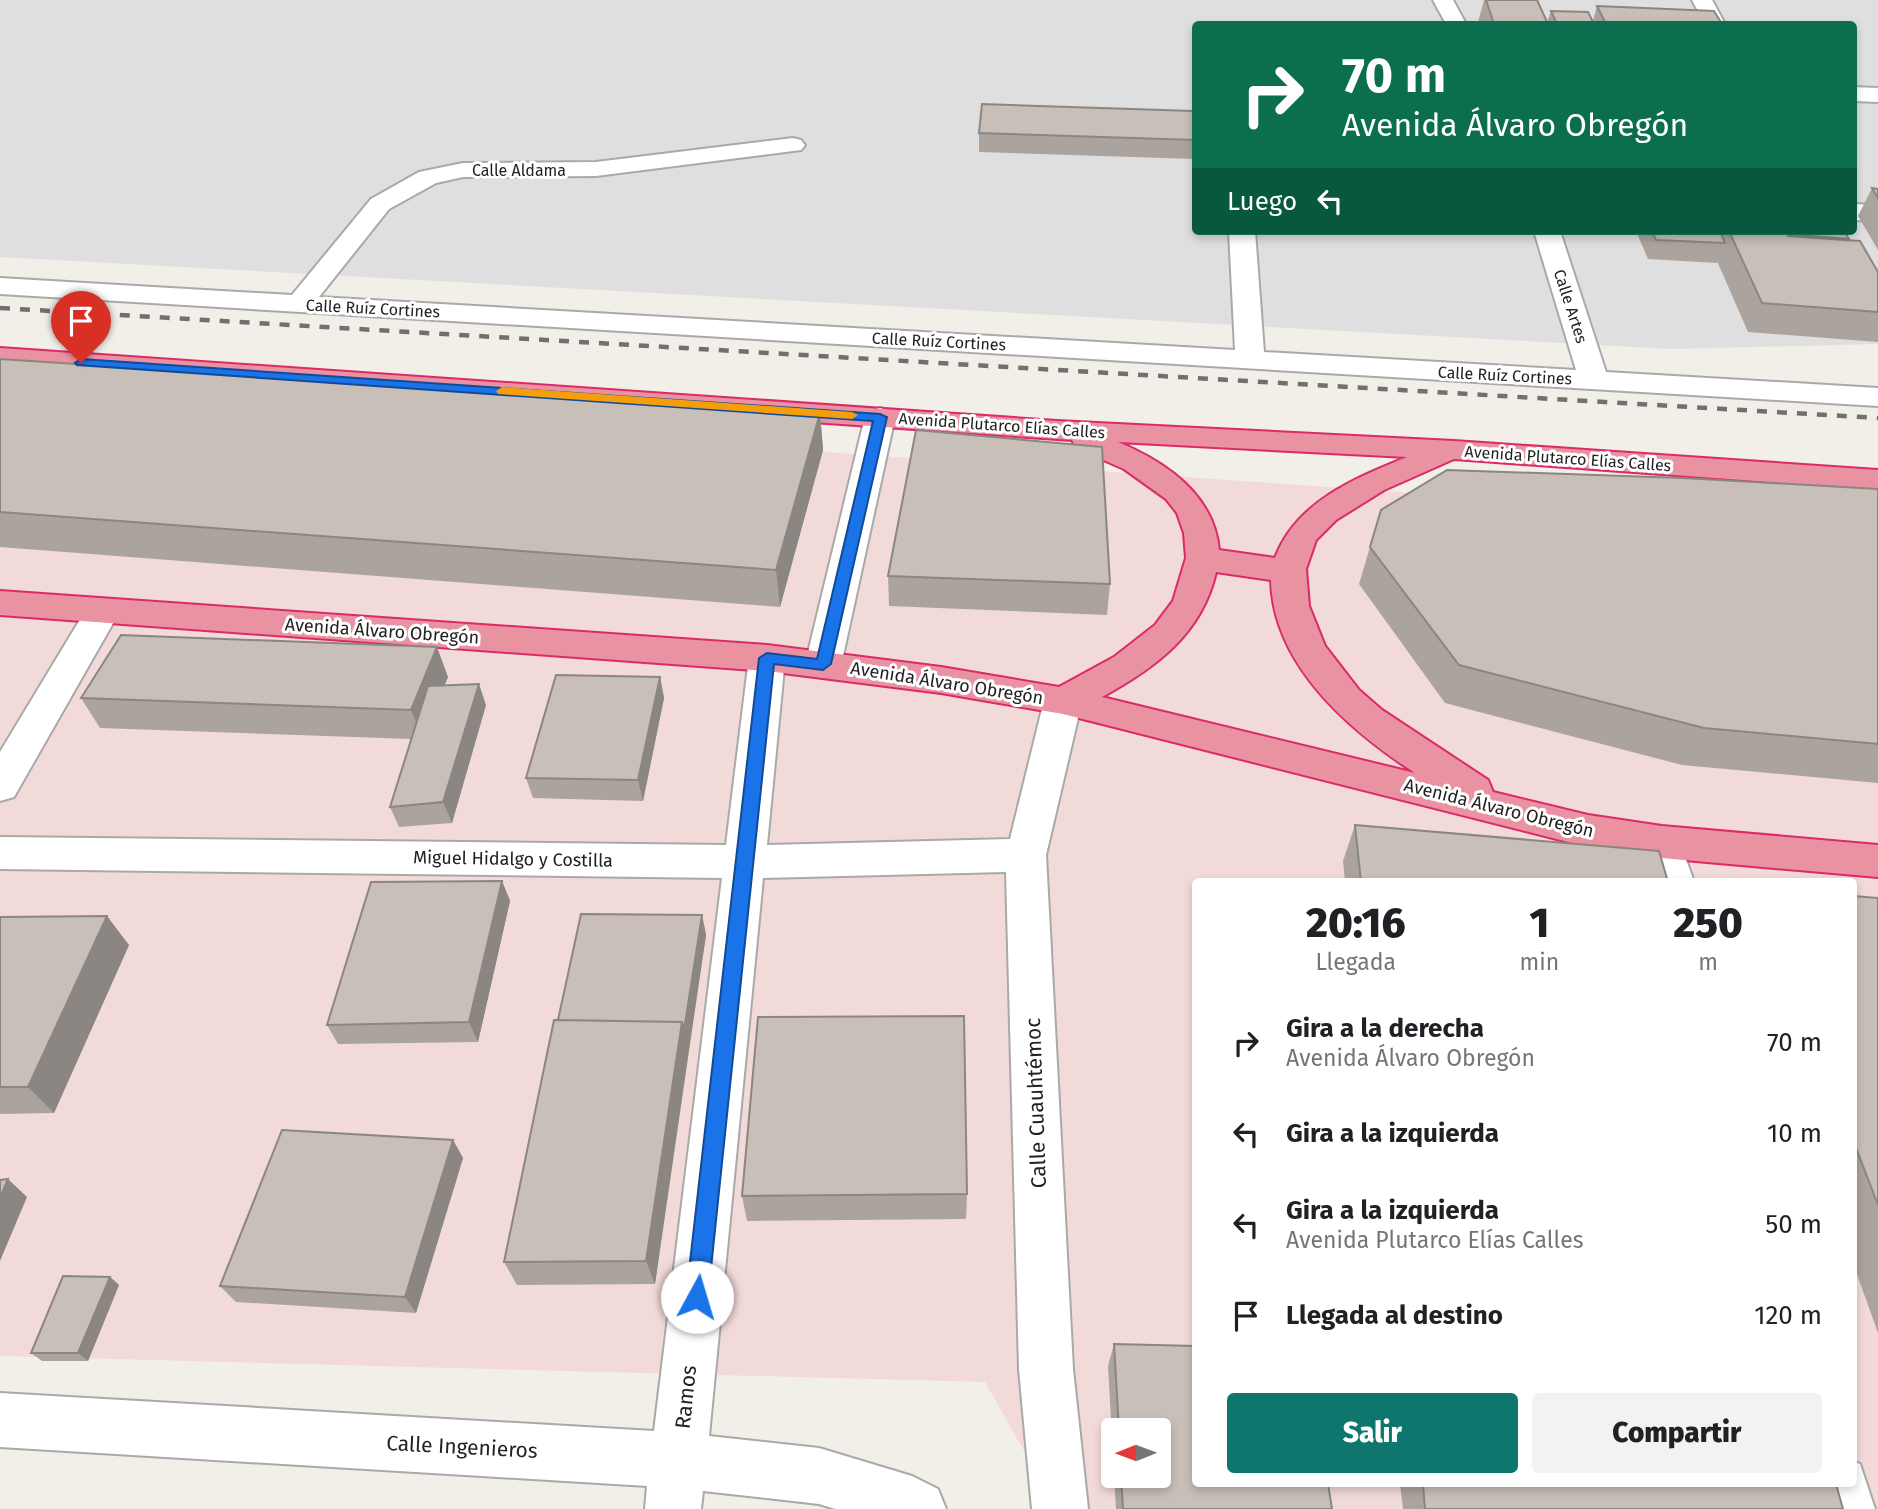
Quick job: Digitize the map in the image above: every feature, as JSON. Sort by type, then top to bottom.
[{"type":"highway","name":"Avenida Plutarco Elías Calles","points":[[0,357],[1057,430],[1454,450],[1878,480]]},
{"type":"highway","points":[[1057,430],[1125,455],[1158,474],[1185,499],[1203,537],[1201,573],[1188,608],[1164,638],[1128,667],[1063,701]]},
{"type":"highway","points":[[1454,450],[1397,472],[1343,501],[1311,525],[1288,562],[1289,601],[1304,644],[1333,688],[1388,737],[1504,810]]},
{"type":"highway","points":[[1202,559],[1288,571]]},
{"type":"highway","name":"Avenida Álvaro Obregón","points":[[0,603],[767,658],[941,680],[1063,701],[1588,831],[1662,842],[1878,861]]},
{"type":"street","points":[[1443,0],[1454,21]]},
{"type":"street","points":[[1702,0],[1714,21]]},
{"type":"street","points":[[1857,94],[1878,96]]},
{"type":"street","name":"Calle Aldama","points":[[299,304],[380,204],[428,177],[463,170],[596,169],[793,145]]},
{"type":"street","points":[[1857,212],[1878,213]]},
{"type":"street","points":[[1242,235],[1250,360]]},
{"type":"street","name":"Calle Artes","points":[[1548,235],[1594,380]]},
{"type":"street","name":"Calle Ruíz Cortines","points":[[0,286],[1878,397]]},
{"type":"street","points":[[823,664],[880,417]]},
{"type":"street","points":[[0,786],[102,611]]},
{"type":"street","name":"Ramos","points":[[676,1484],[767,658]]},
{"type":"street","name":"Calle Cuauhtémoc","points":[[1060,1509],[1046,1369],[1027,855],[1063,701]]},
{"type":"street","points":[[1662,842],[1672,878]]},
{"type":"street","name":"Miguel Hidalgo y Costilla","points":[[0,853],[745,862],[1027,855]]},
{"type":"street","name":"Calle Ingenieros","points":[[0,1420],[676,1484],[819,1476],[912,1504],[918,1509]]},
{"type":"street","points":[[1841,1487],[1847,1509]]},
{"type":"shaded area","points":[[0,0],[1878,0],[1878,344],[1671,349],[0,257]]},
{"type":"shaded area","points":[[0,395],[1878,525],[1878,1509],[1057,1509],[985,1382],[0,1356]]},
{"type":"building","points":[[1486,0],[1537,0],[1547,21],[1493,21]]},
{"type":"building","points":[[1597,6],[1714,11],[1720,21],[1604,21]]},
{"type":"building","points":[[1551,11],[1588,12],[1592,21],[1556,21]]},
{"type":"building","points":[[982,104],[1192,111],[1192,140],[979,133]]},
{"type":"building","points":[[1654,235],[1722,235],[1725,243],[1656,240]]},
{"type":"building","points":[[1731,235],[1788,235],[1860,241],[1878,272],[1878,312],[1762,303]]},
{"type":"building","points":[[1800,235],[1846,235],[1849,239]]},
{"type":"building","points":[[0,359],[820,413],[776,570],[0,512]]},
{"type":"building","points":[[916,430],[1102,447],[1110,584],[888,576]]},
{"type":"building","points":[[1447,470],[1683,478],[1878,489],[1878,744],[1704,728],[1459,665],[1370,547],[1381,510]]},
{"type":"building","points":[[121,635],[437,647],[411,710],[81,698]]},
{"type":"building","points":[[556,675],[660,677],[638,780],[526,778]]},
{"type":"building","points":[[479,684],[443,802],[390,807],[428,686]]},
{"type":"building","points":[[1355,825],[1659,851],[1667,878],[1361,878]]},
{"type":"building","points":[[502,881],[469,1022],[327,1025],[371,882]]},
{"type":"building","points":[[1857,896],[1878,898],[1878,1205],[1857,1150]]},
{"type":"building","points":[[581,914],[702,915],[684,1030],[682,1022],[558,1020]]},
{"type":"building","points":[[107,916],[28,1087],[0,1087],[0,917]]},
{"type":"building","points":[[964,1016],[967,1194],[742,1196],[758,1017]]},
{"type":"building","points":[[554,1020],[682,1022],[646,1261],[504,1262]]},
{"type":"building","points":[[282,1130],[453,1140],[405,1297],[220,1286]]},
{"type":"building","points":[[8,1179],[0,1198],[0,1180]]},
{"type":"building","points":[[63,1276],[110,1277],[78,1353],[31,1353]]},
{"type":"building","points":[[1114,1344],[1192,1346],[1192,1487],[1328,1487],[1332,1509],[1123,1509],[1122,1488],[1171,1488],[1171,1418],[1118,1418]]},
{"type":"building","points":[[1423,1487],[1837,1487],[1843,1509],[1425,1509]]},
{"type":"railway","points":[[0,308],[1878,418]]},
{"type":"slow traffic","points":[[502,391],[852,415]]},
{"type":"route","points":[[81,363],[880,417],[823,664],[767,658],[697,1297]]}]
